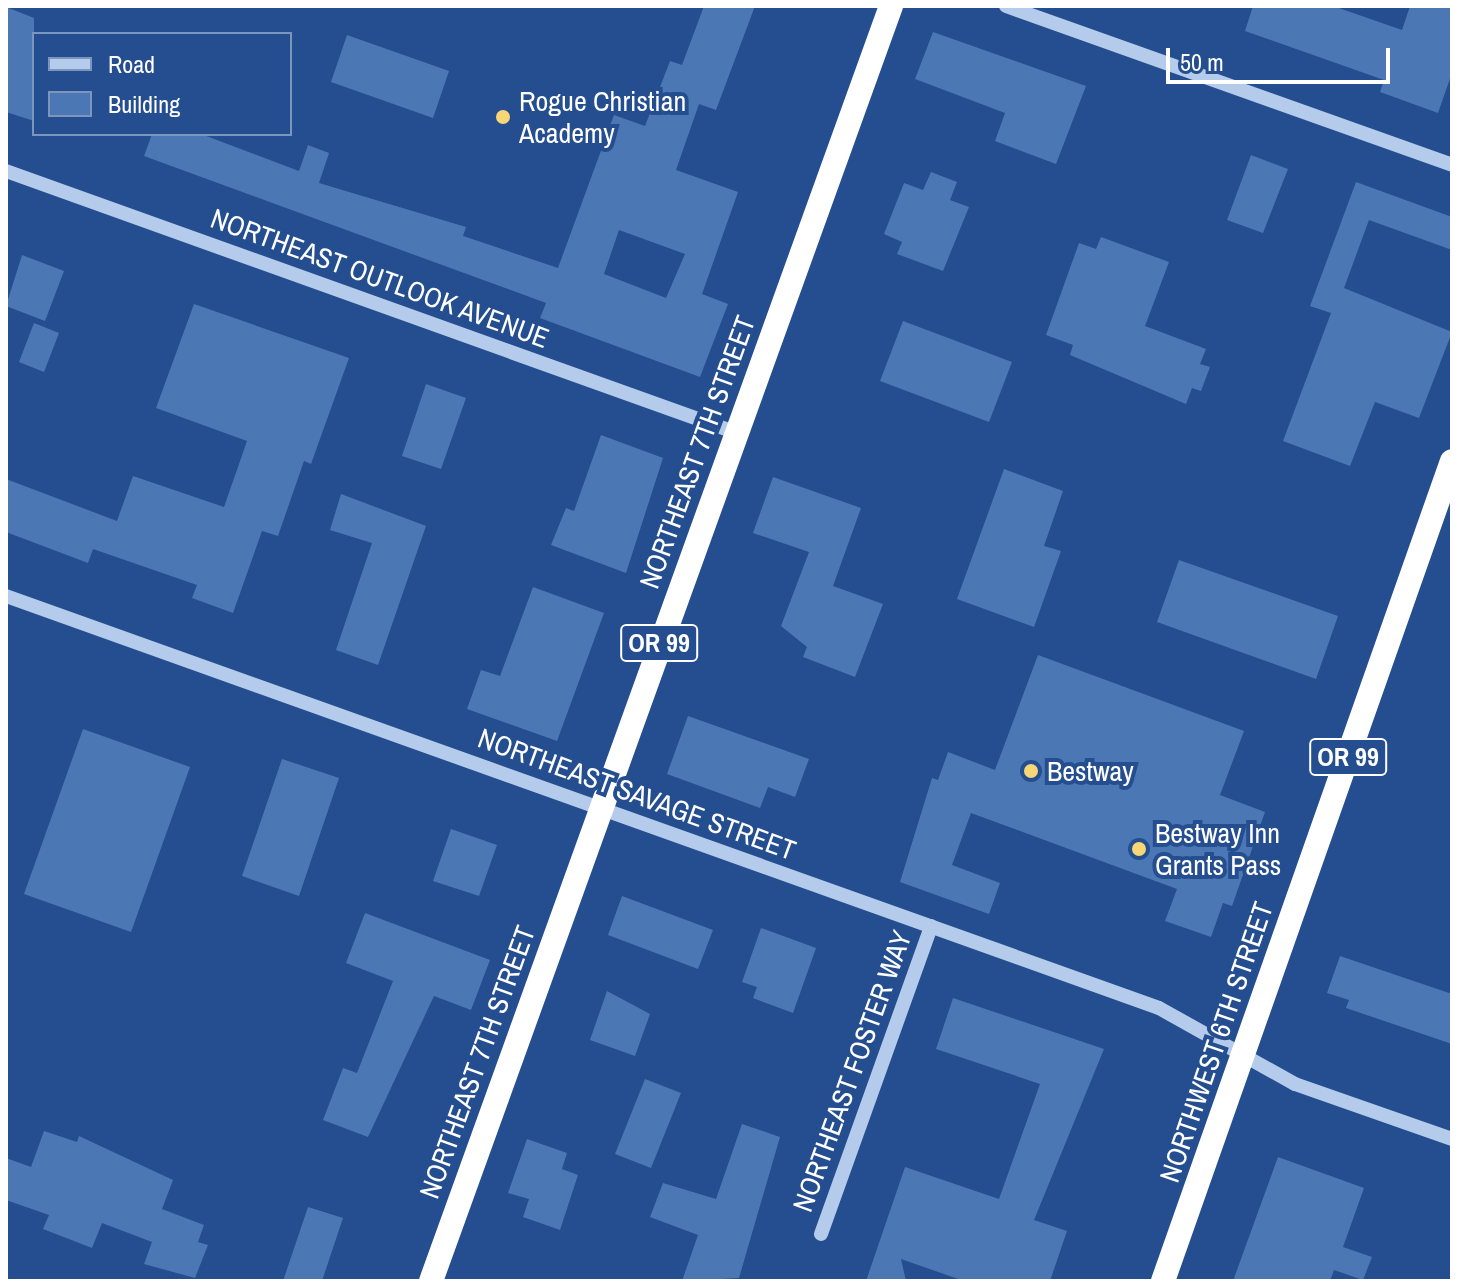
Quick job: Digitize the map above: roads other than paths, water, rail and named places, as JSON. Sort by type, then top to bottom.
[{"type":"highway","name":"NORTHEAST 7TH STREET","points":[[431,1281],[599,808],[891,6]]},
{"type":"highway","name":"NORTHWEST 6TH STREET","points":[[1163,1281],[1452,461]]},
{"type":"street","points":[[1006,6],[1452,165]]},
{"type":"street","name":"NORTHEAST OUTLOOK AVENUE","points":[[6,171],[737,433]]},
{"type":"street","name":"NORTHEAST SAVAGE STREET","points":[[6,596],[1159,1008],[1295,1084],[1452,1139]]},
{"type":"street","name":"NORTHEAST FOSTER WAY","points":[[821,1234],[931,926]]},
{"type":"place","name":"Rogue Christian Academy","points":[[503,117]]},
{"type":"place","name":"Bestway","points":[[1031,771]]},
{"type":"place","name":"Bestway Inn Grants Pass","points":[[1139,849]]}]
